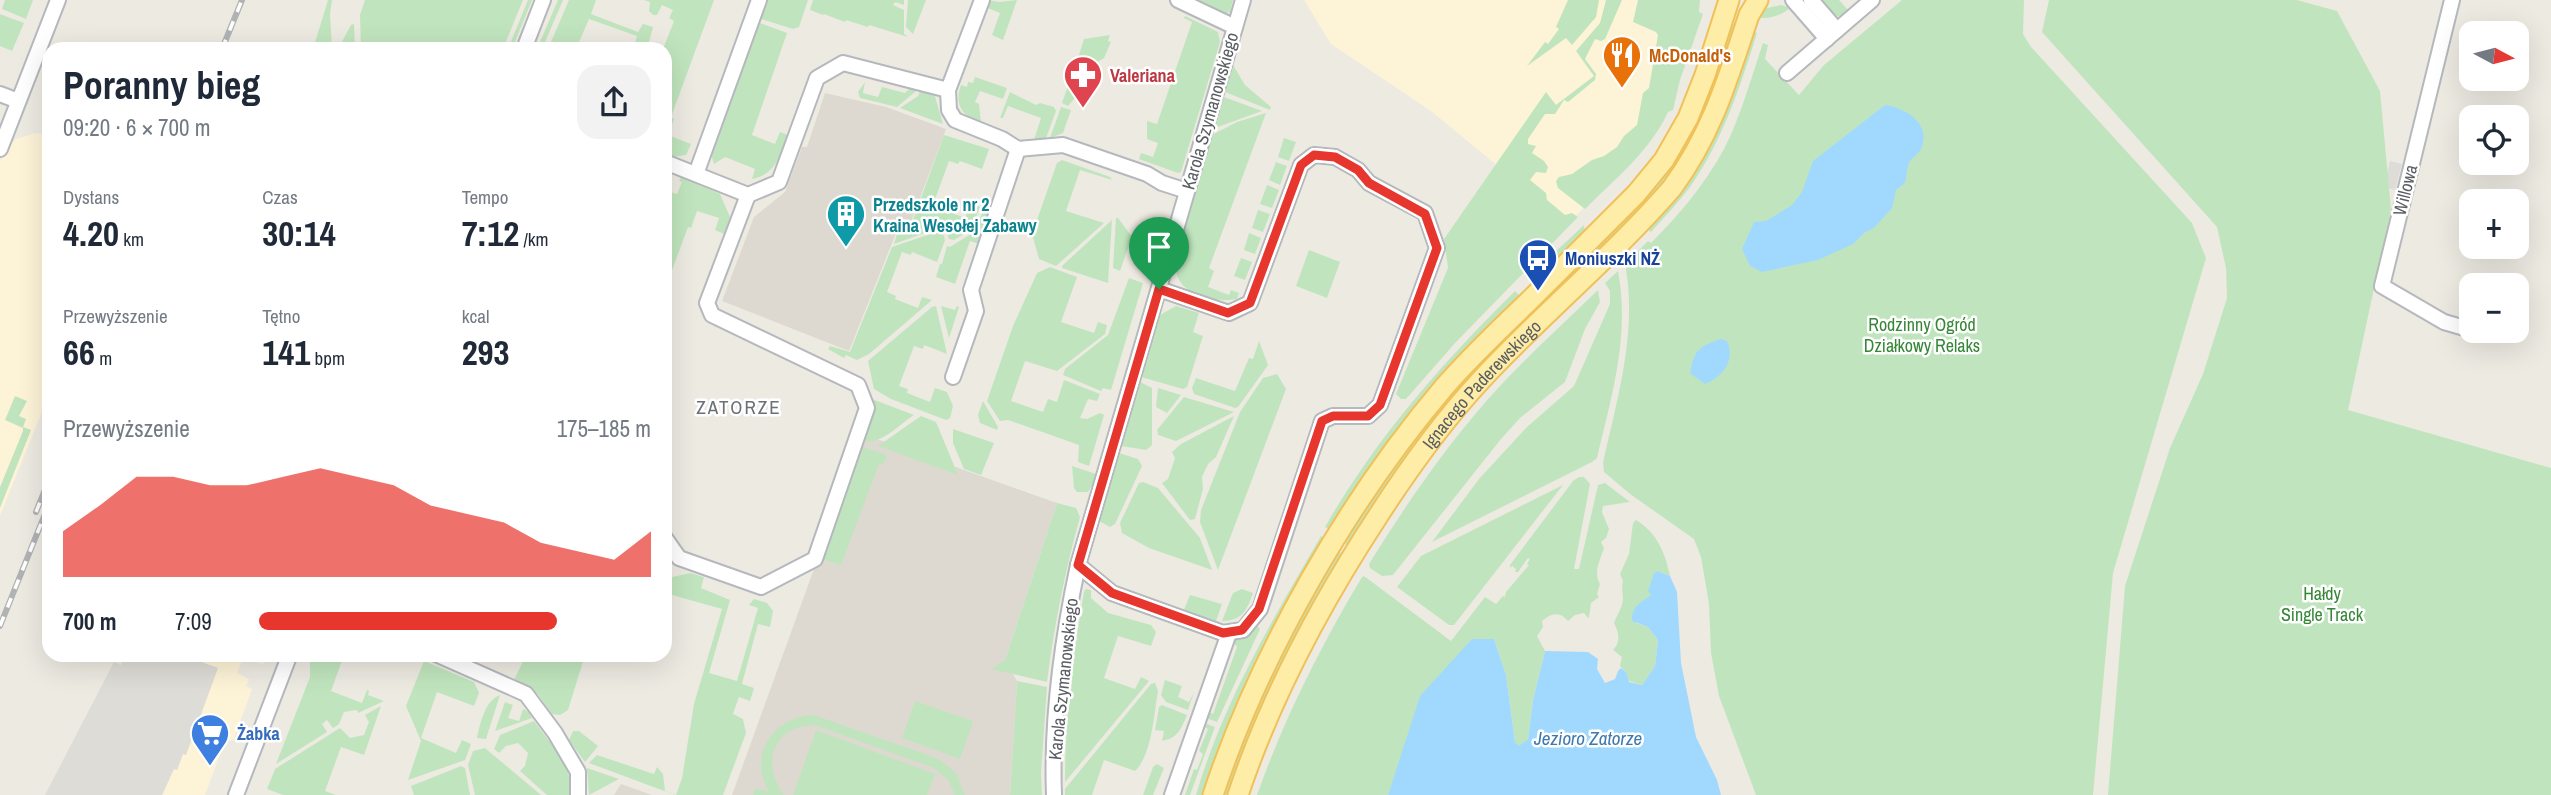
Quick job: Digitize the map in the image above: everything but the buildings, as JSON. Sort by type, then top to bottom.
[{"type":"main road","name":"Ignacego Paderewskiego","points":[[1213,795],[1239,726],[1277,645],[1303,595],[1361,500],[1447,383],[1636,194],[1664,159],[1694,104],[1729,0]]},
{"type":"main road","name":"Ignacego Paderewskiego","points":[[1238,795],[1258,740],[1306,638],[1350,559],[1438,431],[1481,380],[1649,214],[1676,182],[1714,117],[1749,15],[1758,0]]},
{"type":"street","points":[[0,133],[18,101],[58,0]]},
{"type":"street","points":[[527,42],[543,0]]},
{"type":"street","points":[[696,174],[759,0]]},
{"type":"street","points":[[982,0],[948,90],[949,110],[954,120],[1002,139],[1018,149],[1063,145],[1187,191]]},
{"type":"street","points":[[1178,0],[1235,27]]},
{"type":"street","name":"Karola Szymanowskiego","points":[[1054,795],[1059,687],[1066,625],[1078,565],[1243,0]]},
{"type":"street","points":[[1793,0],[1832,35]]},
{"type":"street","points":[[1811,0],[1832,35]]},
{"type":"street","points":[[1787,73],[1872,0]]},
{"type":"street","name":"Willowa","points":[[2452,0],[2382,286],[2444,323],[2459,327]]},
{"type":"street","points":[[672,165],[748,195],[779,182],[817,78],[843,62],[948,90]]},
{"type":"street","points":[[0,94],[18,101]]},
{"type":"street","points":[[0,149],[10,117]]},
{"type":"street","points":[[953,377],[976,311],[971,290],[1018,149]]},
{"type":"street","points":[[1078,565],[1112,593],[1229,633],[1242,630],[1259,609],[1322,421],[1333,416],[1368,416],[1380,405],[1437,248],[1425,214],[1369,183],[1358,170],[1335,157],[1314,155],[1301,165],[1250,303],[1228,313],[1159,289]]},
{"type":"street","points":[[672,547],[680,558],[761,587],[815,559],[867,408],[858,385],[712,315],[707,303],[748,195]]},
{"type":"street","points":[[1172,795],[1229,633]]},
{"type":"street","points":[[236,795],[287,662]]},
{"type":"street","points":[[454,662],[526,694],[555,733],[578,772],[578,795]]},
{"type":"shaded area","points":[[1304,0],[1656,0],[1672,89],[1649,139],[1568,224],[1431,111],[1331,44]]},
{"type":"shaded area","points":[[825,93],[886,107],[946,129],[909,227],[896,233],[849,351],[722,301],[754,217],[785,192],[802,147],[807,147]]},
{"type":"shaded area","points":[[42,134],[42,411],[0,516],[0,161],[7,147],[16,139]]},
{"type":"shaded area","points":[[2390,161],[2402,164],[2395,190],[2384,187]]},
{"type":"shaded area","points":[[863,434],[1057,503],[1005,660],[1017,681],[1010,795],[732,795]]},
{"type":"shaded area","points":[[114,662],[121,665],[122,662],[201,662],[218,668],[186,755],[183,754],[177,770],[174,769],[162,795],[45,795]]},
{"type":"shaded area","points":[[201,662],[241,662],[237,673],[249,679],[246,686],[252,689],[233,741],[226,739],[205,795],[162,795],[174,769],[177,770],[183,754],[186,754],[218,668]]},
{"type":"shaded area","points":[[621,784],[652,795],[614,795]]},
{"type":"green space","points":[[5,0],[33,0],[26,19],[2,9]]},
{"type":"green space","points":[[328,0],[332,0],[332,42],[315,42]]},
{"type":"green space","points":[[365,0],[523,0],[506,42],[361,42],[360,15]]},
{"type":"green space","points":[[528,0],[532,0],[515,42],[511,42]]},
{"type":"green space","points":[[558,0],[563,0],[545,42],[540,42]]},
{"type":"green space","points":[[569,0],[596,0],[591,14],[638,32],[643,24],[653,27],[649,42],[635,42],[637,36],[589,19],[579,42],[551,42]]},
{"type":"green space","points":[[644,0],[714,0],[672,114],[672,42],[666,42],[674,21],[669,18],[673,10],[662,5],[657,15],[653,15],[649,11],[650,2]]},
{"type":"green space","points":[[768,0],[808,0],[799,27],[793,29],[761,19]]},
{"type":"green space","points":[[813,0],[904,0],[904,5],[895,2],[893,5],[904,10],[904,34],[908,37],[869,25],[868,27],[846,20],[845,22],[810,10]]},
{"type":"green space","points":[[908,0],[926,0],[913,34],[906,27]]},
{"type":"green space","points":[[988,0],[1017,0],[1003,40],[992,35],[1000,13],[985,7]]},
{"type":"green space","points":[[1193,0],[1233,0],[1230,12],[1223,14]]},
{"type":"green space","points":[[1568,0],[1599,0],[1596,17],[1572,45],[1566,38],[1527,66],[1559,29],[1556,27]]},
{"type":"green space","points":[[1606,0],[1622,0],[1605,39],[1595,39],[1585,59],[1596,74],[1595,80],[1568,102],[1564,100],[1555,114],[1545,114],[1528,139],[1528,144],[1536,146],[1532,153],[1548,167],[1546,173],[1536,172],[1530,180],[1546,193],[1547,200],[1565,215],[1572,213],[1578,217],[1456,342],[1406,399],[1401,399],[1396,394],[1448,268],[1444,239],[1546,92],[1556,105],[1594,76],[1576,51],[1600,23]]},
{"type":"green space","points":[[1638,0],[1700,0],[1699,12],[1703,14],[1680,80],[1673,110],[1668,112],[1642,152],[1585,209],[1558,188],[1556,181],[1559,177],[1572,174],[1592,160],[1604,156],[1617,147],[1624,136],[1637,125],[1643,93],[1649,88],[1658,35],[1633,22]]},
{"type":"green space","points":[[1822,0],[1839,0],[1849,11],[1842,16],[1834,16],[1819,3]]},
{"type":"green space","name":"Rodzinny Ogród Działkowy Relaks","points":[[1902,0],[2024,0],[2023,34],[2031,47],[2192,223],[2206,258],[2113,573],[2093,795],[1756,795],[1719,696],[1711,653],[1709,604],[1701,557],[1694,539],[1630,494],[1604,472],[1603,463],[1620,390],[1627,340],[1629,314],[1625,264],[1672,221],[1717,162],[1736,123],[1763,43],[1768,45],[1765,59],[1799,95],[1824,65]]},
{"type":"green space","name":"Hałdy Single Track","points":[[2049,0],[2297,0],[2337,11],[2380,91],[2391,209],[2348,410],[2551,468],[2551,795],[2108,795],[2125,586],[2170,448],[2203,374],[2227,298],[2226,268],[2217,227],[2042,32]]},
{"type":"green space","points":[[1781,5],[1790,8],[1775,16],[1757,17],[1767,8]]},
{"type":"green space","points":[[0,14],[24,23],[12,51],[0,46]]},
{"type":"green space","points":[[1185,16],[1218,32],[1220,42],[1181,172],[1178,173],[1139,159],[1141,153],[1153,157],[1158,143],[1147,139],[1147,121],[1157,124],[1192,22],[1184,18]]},
{"type":"green space","points":[[760,23],[787,33],[752,135],[775,144],[780,132],[788,135],[780,157],[772,169],[752,179],[755,169],[725,157],[714,164],[711,154]]},
{"type":"green space","points":[[1730,23],[1738,26],[1703,125],[1665,185],[1547,306],[1540,299],[1641,200]]},
{"type":"green space","points":[[354,24],[355,42],[342,42]]},
{"type":"green space","points":[[1751,31],[1757,33],[1751,53],[1730,113],[1712,151],[1681,199],[1651,232],[1648,229],[1642,234],[1640,232]]},
{"type":"green space","points":[[1110,35],[1108,41],[1111,42],[1104,58],[1086,69],[1079,55],[1084,39]]},
{"type":"green space","points":[[1077,60],[1083,74],[1075,98],[1068,106],[1062,103]]},
{"type":"green space","points":[[1233,65],[1245,85],[1271,107],[1270,110],[1225,92]]},
{"type":"green space","points":[[975,77],[1007,88],[1003,99],[980,91],[975,102],[979,104],[981,122],[964,113],[958,98],[961,85],[967,87],[968,82],[973,83]]},
{"type":"green space","points":[[865,82],[863,93],[878,97],[882,87],[905,93],[911,87],[916,87],[915,92],[897,107],[860,98],[858,92]]},
{"type":"green space","points":[[921,89],[934,93],[943,124],[900,108],[918,96]]},
{"type":"green space","points":[[1010,92],[1036,105],[1040,103],[1054,107],[1056,111],[1046,138],[1034,140],[1041,118],[1008,106],[1003,118],[1000,118]]},
{"type":"green space","points":[[1224,97],[1262,111],[1215,128]]},
{"type":"green space","points":[[1061,107],[1071,110],[1063,133],[1050,138]]},
{"type":"green space","points":[[1266,113],[1209,268],[1214,271],[1208,287],[1229,295],[1231,290],[1239,293],[1237,299],[1214,299],[1197,294],[1183,286],[1175,263],[1212,135],[1237,122]]},
{"type":"green space","points":[[944,135],[989,149],[982,169],[960,161],[958,164],[949,161],[934,202],[943,206],[942,209],[965,218],[971,204],[980,207],[971,230],[954,240],[949,239],[944,226],[894,244],[897,234],[910,228]]},
{"type":"green space","points":[[672,137],[691,144],[686,155],[672,157]]},
{"type":"green space","points":[[1284,138],[1296,142],[1289,161],[1278,157]]},
{"type":"green space","points":[[1062,160],[1112,180],[1080,170],[1066,211],[1104,223],[1056,266],[1039,259],[1032,234],[1057,163]]},
{"type":"green space","points":[[1276,162],[1287,166],[1280,185],[1269,180]]},
{"type":"green space","points":[[681,177],[720,194],[730,217],[724,234],[715,230],[719,218],[697,211],[672,270],[672,192],[677,194],[682,182],[679,181]]},
{"type":"green space","points":[[1267,185],[1279,190],[1272,208],[1260,204]]},
{"type":"green space","points":[[984,209],[992,211],[979,244],[970,241],[955,284],[936,277],[947,246],[950,247],[974,232]]},
{"type":"green space","points":[[1258,210],[1270,214],[1263,232],[1252,228]]},
{"type":"green space","points":[[1116,218],[1132,237],[1120,271],[1113,268]]},
{"type":"green space","points":[[1112,220],[1108,283],[1062,268],[1062,266]]},
{"type":"green space","points":[[1584,225],[1585,234],[1543,277],[1536,270]]},
{"type":"green space","points":[[942,230],[945,240],[937,262],[912,252],[911,255],[902,252],[887,292],[896,296],[895,299],[918,308],[922,297],[932,300],[869,354],[857,360],[846,355],[844,358],[828,349],[830,346],[850,352],[892,247]]},
{"type":"green space","points":[[1249,233],[1261,238],[1255,254],[1244,250]]},
{"type":"green space","points":[[1309,250],[1340,262],[1327,298],[1296,286]]},
{"type":"green space","points":[[1241,258],[1252,262],[1245,280],[1234,276]]},
{"type":"green space","points":[[1050,267],[1077,277],[1061,322],[1094,333],[1098,322],[1107,325],[1105,334],[1057,371],[1025,361],[1011,401],[1043,412],[1048,399],[1057,402],[1064,380],[1100,394],[1097,401],[1088,399],[1080,418],[1087,419],[1100,413],[1104,415],[1089,466],[1078,462],[1079,445],[1008,420],[1000,421],[987,401],[1013,326],[1037,273]]},
{"type":"green space","points":[[1618,271],[1621,342],[1597,458],[1432,542],[1479,479],[1527,427],[1574,386],[1610,304],[1610,291],[1605,283]]},
{"type":"green space","points":[[1129,278],[1143,283],[1111,390],[1103,388],[1101,391],[1063,375],[1065,369],[1108,335]]},
{"type":"green space","points":[[1598,290],[1600,302],[1585,329],[1565,382],[1520,418],[1501,439],[1393,575],[1382,576],[1370,568],[1369,564],[1407,505],[1462,430],[1506,380]]},
{"type":"green space","points":[[1515,291],[1522,298],[1332,531],[1325,527],[1388,432],[1436,374]]},
{"type":"green space","points":[[936,306],[947,354],[924,345],[923,349],[914,346],[899,386],[908,389],[907,393],[930,402],[935,388],[947,392],[953,406],[950,418],[946,420],[891,399],[874,389],[868,361]]},
{"type":"green space","points":[[941,306],[955,310],[959,307],[949,338]]},
{"type":"green space","points":[[1176,306],[1199,313],[1193,332],[1203,336],[1187,387],[1183,389],[1141,377],[1160,315]]},
{"type":"green space","points":[[1259,341],[1268,365],[1238,407],[1194,394],[1192,388],[1196,378],[1235,391],[1249,358],[1253,359]]},
{"type":"green space","points":[[1494,342],[1502,350],[1347,552],[1345,540],[1381,482],[1430,416]]},
{"type":"green space","points":[[1277,374],[1286,389],[1218,570],[1200,522],[1201,510],[1240,412],[1263,378]]},
{"type":"green space","points":[[1140,382],[1152,388],[1152,445],[1146,450],[1121,446]]},
{"type":"green space","points":[[1158,388],[1181,395],[1167,413],[1156,407]]},
{"type":"green space","points":[[15,396],[27,401],[19,416],[26,419],[23,427],[31,430],[0,508],[0,487],[23,431],[23,428],[5,420]]},
{"type":"green space","points":[[1184,397],[1234,412],[1176,441],[1158,435],[1157,430]]},
{"type":"green space","points":[[872,399],[914,415],[882,438],[868,442],[861,440],[874,405]]},
{"type":"green space","points":[[983,401],[998,427],[997,430],[980,423],[978,415]]},
{"type":"green space","points":[[921,416],[936,422],[958,475],[878,446]]},
{"type":"green space","points":[[1234,416],[1216,457],[1208,464],[1202,477],[1203,489],[1195,519],[1190,520],[1162,483],[1168,479],[1175,458],[1172,452],[1181,444]]},
{"type":"green space","points":[[953,429],[994,443],[981,475],[964,469],[953,443]]},
{"type":"green space","points":[[858,445],[887,455],[883,465],[879,464],[841,565],[821,559]]},
{"type":"green space","points":[[1119,453],[1138,459],[1142,466],[1115,524],[1110,527],[1099,521]]},
{"type":"green space","points":[[1072,466],[1096,474],[1088,492],[1077,492],[1074,488]]},
{"type":"green space","points":[[1584,477],[1590,484],[1574,569],[1579,569],[1598,485],[1605,483],[1630,502],[1603,506],[1602,512],[1609,529],[1606,538],[1601,542],[1604,548],[1597,571],[1599,597],[1591,603],[1589,617],[1584,613],[1575,615],[1568,621],[1555,614],[1542,621],[1543,627],[1537,636],[1545,651],[1533,700],[1528,739],[1519,747],[1515,742],[1506,675],[1494,639],[1472,639],[1401,759],[1388,795],[1257,795],[1304,684],[1362,577],[1451,641],[1485,597],[1496,604],[1505,597],[1506,592],[1529,565],[1527,564],[1530,559],[1528,558],[1518,572],[1515,572],[1516,569],[1512,566],[1510,568],[1510,565],[1573,481]]},
{"type":"green space","points":[[1139,483],[1158,488],[1200,538],[1212,570],[1149,548],[1122,533],[1120,523]]},
{"type":"green space","points":[[1563,485],[1454,625],[1449,625],[1397,587],[1421,556]]},
{"type":"green space","points":[[1057,503],[1076,508],[1080,517],[1061,599],[1047,682],[991,669],[1005,660]]},
{"type":"green space","points":[[1636,520],[1659,544],[1670,576],[1658,571],[1651,595],[1636,623],[1648,627],[1658,640],[1655,666],[1642,685],[1626,680],[1626,672],[1620,666],[1622,657],[1613,650],[1618,637],[1614,623],[1623,600],[1623,581],[1620,574],[1629,554],[1633,523]]},
{"type":"green space","points":[[1321,536],[1327,539],[1206,795],[1196,795],[1220,727],[1235,694],[1267,630]]},
{"type":"green space","points":[[1339,547],[1342,560],[1230,795],[1222,795],[1244,733],[1284,648]]},
{"type":"green space","points":[[690,573],[704,577],[701,588],[730,600],[709,673],[737,681],[758,608],[749,605],[754,599],[767,603],[773,611],[770,627],[758,624],[742,684],[754,688],[750,701],[739,697],[733,714],[743,719],[746,733],[723,795],[676,795],[682,778],[694,704],[722,609],[672,595],[672,577]]},
{"type":"green space","points":[[1086,589],[1091,590],[1091,598],[1108,613],[1151,625],[1156,632],[1151,646],[1118,636],[1104,678],[1135,689],[1141,677],[1149,681],[1065,782],[1070,687]]},
{"type":"green space","points":[[1242,589],[1253,593],[1246,609],[1239,617],[1222,621],[1233,593]]},
{"type":"green space","points":[[1190,595],[1222,604],[1216,621],[1184,610]]},
{"type":"green space","points":[[1256,625],[1260,629],[1217,722],[1206,718],[1209,712],[1213,714],[1237,647],[1233,641]]},
{"type":"green space","points":[[310,662],[341,662],[331,691],[362,703],[367,690],[368,695],[384,701],[358,713],[357,710],[344,712],[339,724],[333,728],[327,720],[322,724],[327,732],[276,764],[310,677]]},
{"type":"green space","points":[[424,662],[474,682],[479,693],[474,706],[437,692],[421,738],[456,753],[462,740],[471,744],[465,760],[408,780],[421,741],[406,706]]},
{"type":"green space","points":[[523,662],[583,662],[568,710],[560,715],[552,714],[537,693],[534,695],[531,689],[514,680]]},
{"type":"green space","points":[[1165,680],[1182,686],[1178,697],[1189,702],[1194,692],[1188,710],[1166,702],[1161,695]]},
{"type":"green space","points":[[1017,681],[1047,687],[1042,795],[1010,795]]},
{"type":"green space","points":[[1155,683],[1158,691],[1151,733],[1141,764],[1135,771],[1104,760],[1092,795],[1065,795],[1065,789],[1151,684]]},
{"type":"green space","points":[[500,695],[486,739],[477,738],[487,707]]},
{"type":"green space","points":[[915,701],[973,721],[960,759],[902,738]]},
{"type":"green space","points":[[505,702],[513,705],[508,718],[519,721],[523,709],[529,712],[532,718],[495,731]]},
{"type":"green space","points":[[1162,705],[1187,715],[1181,729],[1162,741],[1164,731],[1155,730],[1159,707]]},
{"type":"green space","points":[[381,706],[364,755],[341,747],[325,791],[336,795],[283,795],[267,789],[275,769],[340,728],[350,738],[364,735],[369,722],[365,715]]},
{"type":"green space","points":[[814,715],[939,759],[956,773],[965,795],[955,795],[948,780],[934,768],[814,725],[788,732],[775,749],[773,771],[784,795],[753,795],[755,788],[769,792],[761,765],[768,740],[787,722]]},
{"type":"green space","points":[[534,721],[565,765],[571,785],[570,795],[547,795],[520,771],[525,766],[528,753],[518,743],[506,746],[499,753],[494,749],[500,735]]},
{"type":"green space","points":[[1204,723],[1215,727],[1190,795],[1185,795],[1194,769],[1197,770],[1203,754],[1199,751],[1208,729],[1203,726]]},
{"type":"green space","points":[[816,730],[935,774],[927,795],[793,795]]},
{"type":"green space","points":[[573,731],[579,731],[598,746],[585,762],[569,740]]},
{"type":"green space","points":[[485,748],[541,795],[475,795],[468,765],[473,751]]},
{"type":"green space","points":[[597,755],[654,774],[657,767],[663,774],[665,791],[675,795],[589,763]]},
{"type":"green space","points":[[1157,764],[1164,768],[1153,795],[1143,795],[1153,767]]},
{"type":"green space","points":[[461,766],[465,768],[470,795],[414,795],[411,786]]},
{"type":"green space","points":[[587,768],[619,779],[589,795]]},
{"type":"water","points":[[1885,105],[1909,114],[1923,132],[1921,149],[1909,163],[1905,183],[1896,190],[1892,208],[1874,228],[1853,244],[1818,260],[1762,272],[1750,266],[1742,249],[1754,222],[1766,221],[1792,205],[1802,192],[1813,161]]},
{"type":"water","points":[[1721,339],[1727,341],[1730,355],[1728,362],[1722,373],[1705,384],[1690,373],[1694,359],[1703,347]]},
{"type":"water","name":"Jezioro Zatorze","points":[[1658,571],[1670,576],[1677,592],[1681,663],[1696,737],[1717,780],[1721,795],[1388,795],[1420,696],[1472,639],[1494,639],[1506,675],[1515,742],[1519,746],[1528,739],[1533,700],[1545,651],[1588,652],[1598,659],[1597,669],[1605,683],[1615,679],[1621,668],[1626,672],[1629,682],[1642,685],[1655,666],[1658,640],[1648,627],[1632,621],[1632,616],[1637,605],[1651,595],[1648,591],[1654,573]]},
{"type":"railway","points":[[225,42],[242,0]]},
{"type":"railway","points":[[36,512],[42,497]]},
{"type":"railway","points":[[0,626],[42,521]]},
{"type":"place","name":"McDonald's","points":[[1622,89]]},
{"type":"place","name":"Valeriana","points":[[1083,109]]},
{"type":"place","name":"Przedszkole nr 2 Kraina Wesołej Zabawy","points":[[846,248]]},
{"type":"place","name":"Moniuszki NŻ","points":[[1538,292]]},
{"type":"place","name":"Żabka","points":[[210,767]]},
{"type":"district","name":"ZATORZE","points":[[739,407]]},
{"type":"route","points":[[1314,155],[1335,157],[1358,170],[1369,183],[1425,214],[1437,248],[1380,405],[1368,416],[1340,415],[1327,417],[1322,421],[1259,609],[1251,623],[1242,630],[1229,633],[1112,593],[1078,565],[1159,289],[1228,313],[1250,303],[1301,165],[1314,155]]}]
